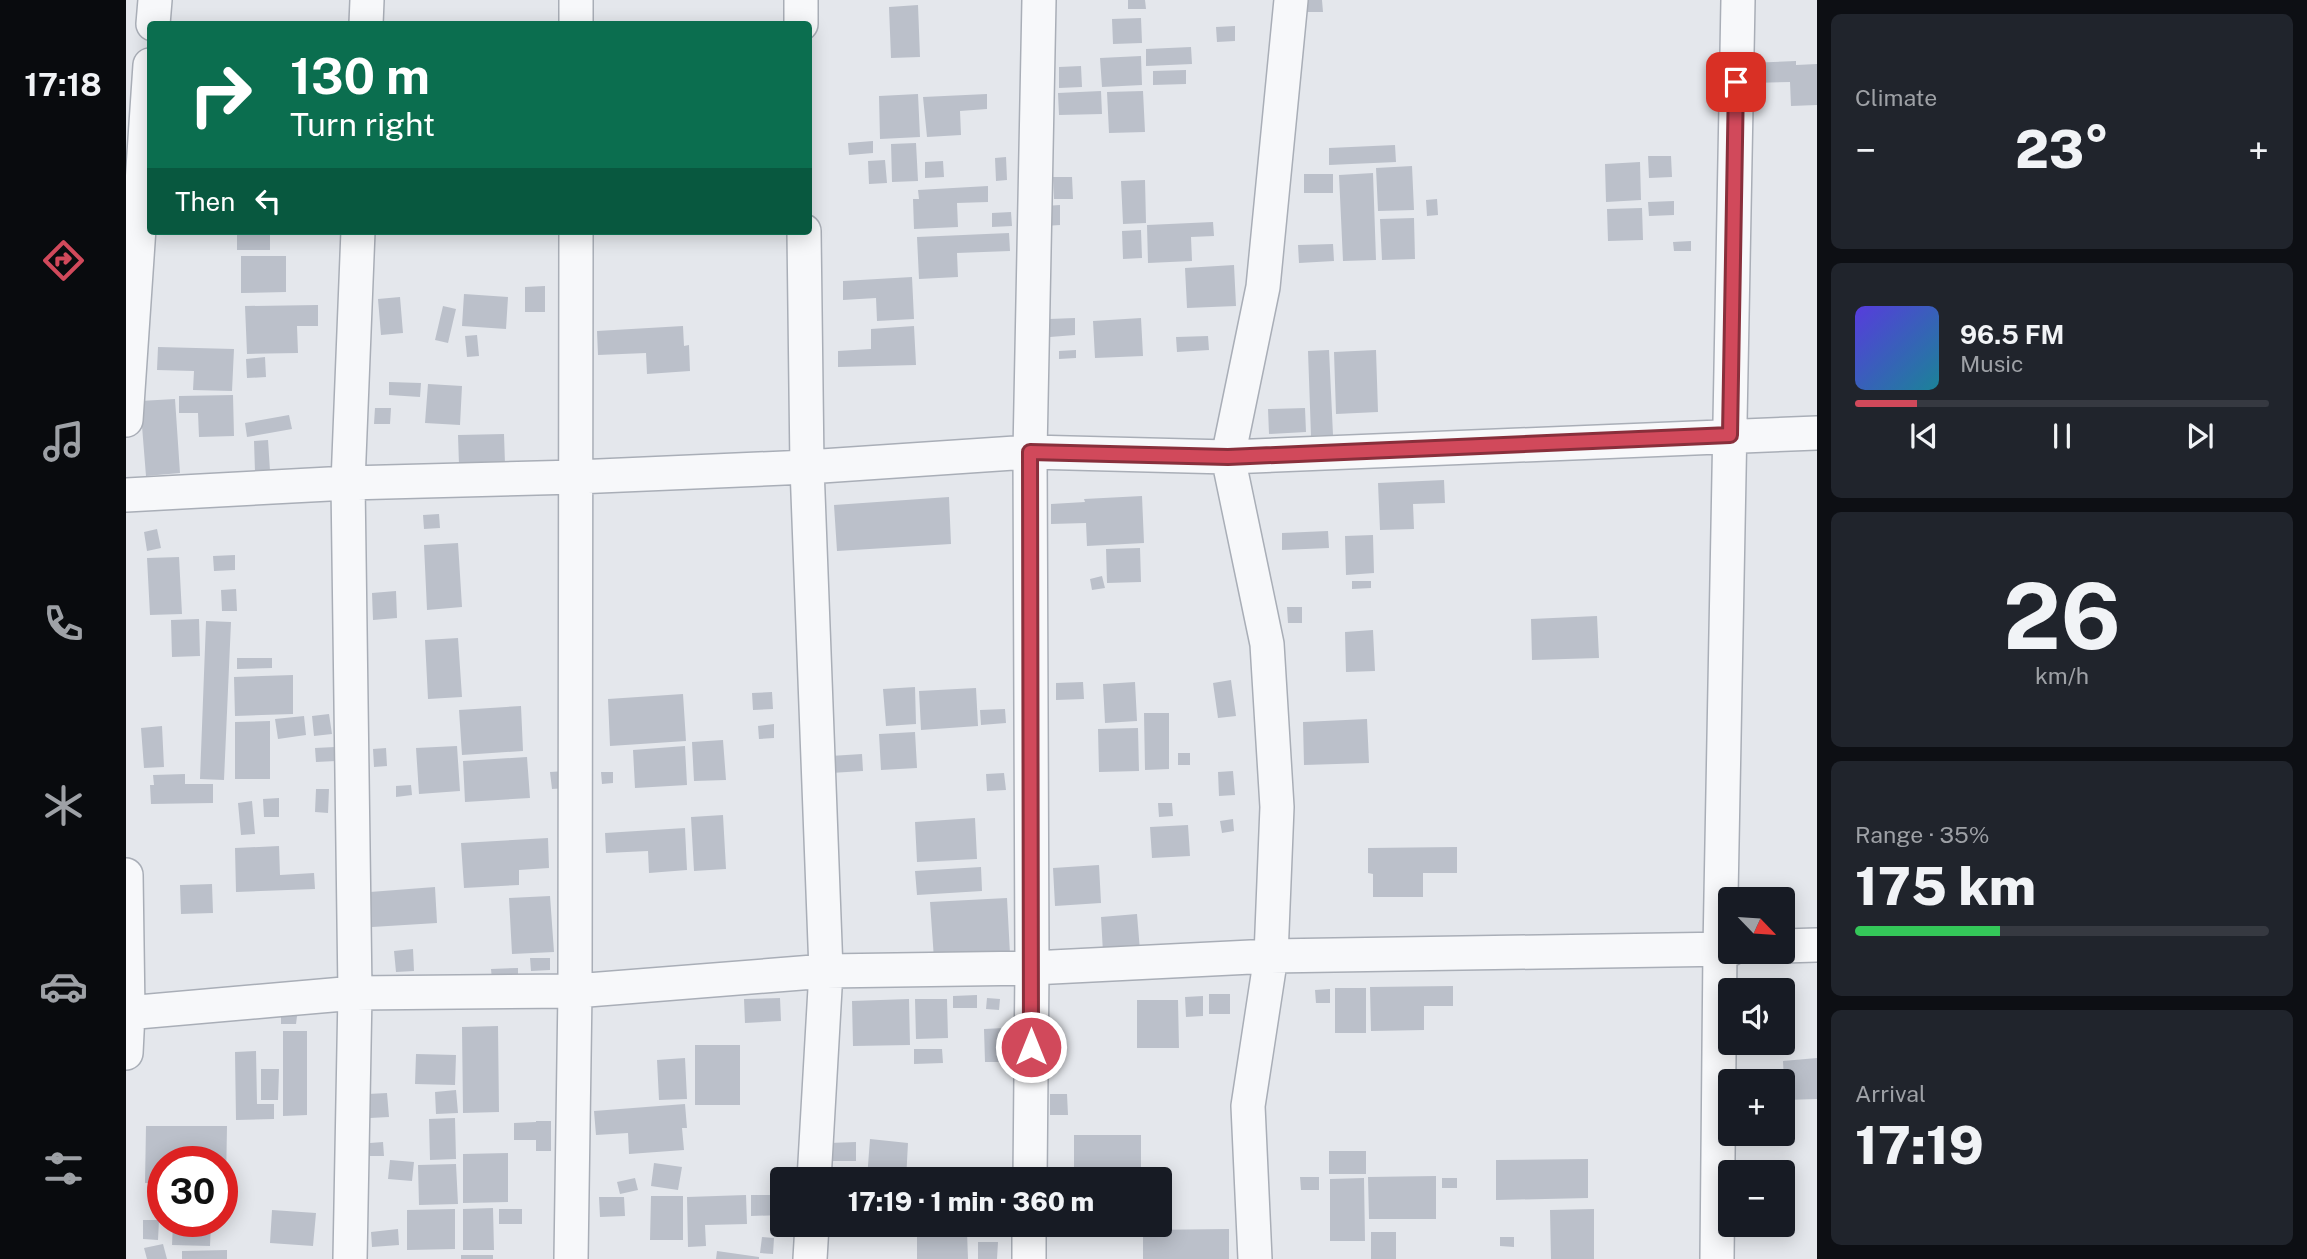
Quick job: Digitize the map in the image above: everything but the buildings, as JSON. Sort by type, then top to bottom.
[{"type":"street","points":[[153,21],[155,0]]},
{"type":"street","points":[[366,21],[367,0]]},
{"type":"street","points":[[576,0],[576,21]]},
{"type":"street","points":[[800,0],[801,21]]},
{"type":"street","points":[[1030,1167],[1030,452],[1039,0]]},
{"type":"street","points":[[1255,1259],[1248,1106],[1271,956],[1277,807],[1267,644],[1228,457],[1263,287],[1291,0]]},
{"type":"street","points":[[1726,887],[1738,0]]},
{"type":"street","points":[[126,420],[147,109]]},
{"type":"street","points":[[350,1259],[355,993],[348,483],[358,235]]},
{"type":"street","points":[[571,1259],[575,991],[576,235]]},
{"type":"street","points":[[804,235],[807,467],[826,971],[815,1167]]},
{"type":"street","points":[[126,495],[348,483],[807,467],[1030,452],[1228,457],[1817,433]]},
{"type":"street","points":[[126,874],[126,1053]]},
{"type":"street","points":[[1796,946],[1817,945]]},
{"type":"street","points":[[127,1013],[355,993],[575,991],[826,971],[1032,968],[1271,956],[1718,949]]},
{"type":"street","points":[[1717,1259],[1725,964]]},
{"type":"street","points":[[810,1259],[811,1237]]},
{"type":"street","points":[[1029,1237],[1029,1259]]},
{"type":"route","points":[[1031,1047],[1030,452],[1228,457],[1730,435],[1736,82]]}]
